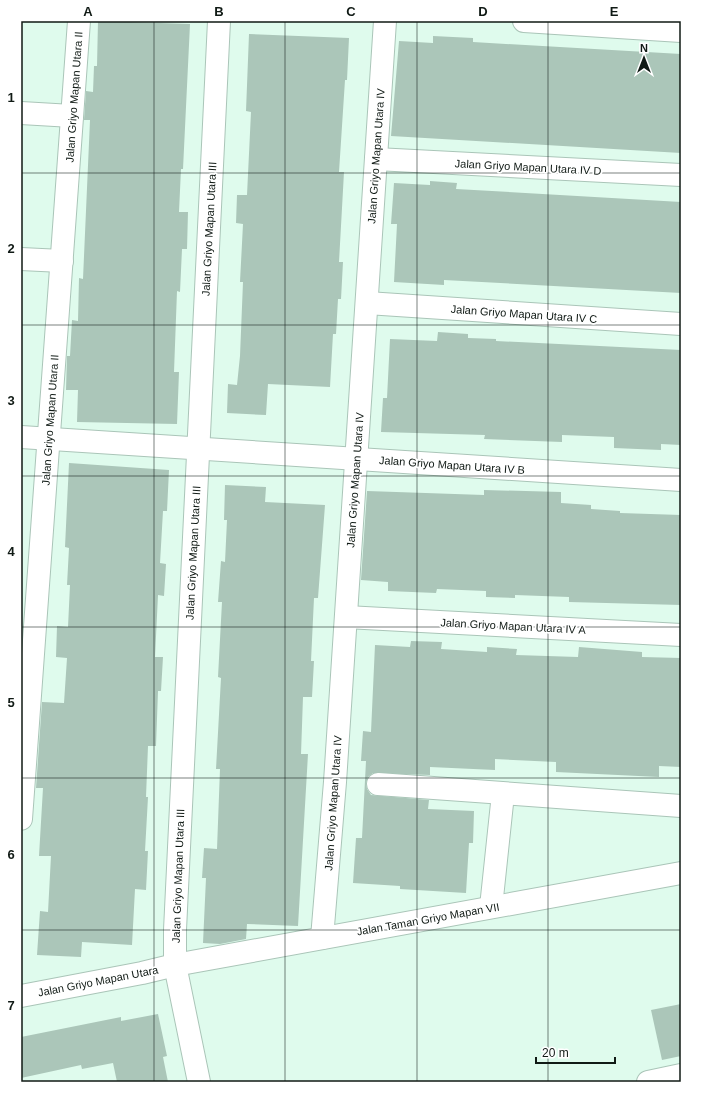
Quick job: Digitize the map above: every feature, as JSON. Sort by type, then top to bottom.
[{"type":"street","name":"Jalan Griyo Mapan Utara II","points":[[21,819],[29,603],[49,439],[79,21]]},
{"type":"street","name":"Jalan Griyo Mapan Utara III","points":[[199,1082],[175,965],[175,930],[219,21]]},
{"type":"street","name":"Jalan Griyo Mapan Utara IV","points":[[322,938],[336,782],[385,21]]},
{"type":"street","points":[[524,21],[681,31]]},
{"type":"street","points":[[21,113],[72,116]]},
{"type":"street","name":"Jalan Griyo Mapan Utara IV D","points":[[376,159],[681,175]]},
{"type":"street","points":[[21,259],[62,261]]},
{"type":"street","name":"Jalan Griyo Mapan Utara IV C","points":[[366,303],[681,324]]},
{"type":"street","name":"Jalan Griyo Mapan Utara IV B","points":[[21,437],[681,480]]},
{"type":"street","name":"Jalan Griyo Mapan Utara IV A","points":[[346,618],[681,635]]},
{"type":"street","points":[[378,784],[681,806]]},
{"type":"street","points":[[490,907],[503,794]]},
{"type":"street","name":"Jalan Taman Griyo Mapan VII","points":[[175,965],[681,873]]},
{"type":"street","name":"Jalan Griyo Mapan Utara","points":[[21,996],[142,974],[175,965]]},
{"type":"street","points":[[648,1082],[681,1075]]},
{"type":"building","points":[[98,21],[190,24],[183,169],[181,169],[179,212],[188,212],[187,249],[182,249],[180,292],[177,291],[174,372],[179,372],[177,424],[77,422],[78,390],[66,390],[67,356],[70,356],[72,320],[78,321],[79,278],[83,279],[90,120],[84,120],[86,91],[93,92],[94,66],[97,66]]},
{"type":"building","points":[[249,34],[349,38],[339,172],[344,172],[339,262],[343,262],[341,299],[338,299],[336,334],[333,334],[330,387],[268,384],[266,415],[227,413],[228,384],[237,385],[240,356],[243,282],[240,282],[243,224],[236,223],[237,195],[247,195],[251,112],[246,111]]},
{"type":"building","points":[[433,36],[473,38],[473,42],[681,54],[681,153],[391,136],[399,41],[433,43]]},
{"type":"building","points":[[430,181],[457,183],[456,189],[681,202],[681,293],[444,280],[444,285],[394,282],[397,224],[391,224],[394,183],[430,185]]},
{"type":"building","points":[[438,332],[468,334],[468,338],[496,339],[496,341],[681,350],[681,445],[661,444],[661,450],[614,448],[614,437],[562,435],[562,442],[484,439],[485,435],[381,432],[383,398],[387,398],[390,339],[437,341]]},
{"type":"building","points":[[69,463],[169,470],[167,511],[163,511],[160,563],[166,564],[164,596],[158,595],[155,657],[163,657],[161,691],[158,691],[156,746],[148,746],[146,797],[148,797],[145,851],[148,851],[146,890],[135,889],[132,945],[82,942],[81,957],[37,955],[40,911],[48,912],[51,856],[39,856],[43,788],[36,788],[42,702],[64,703],[67,658],[56,657],[57,626],[68,627],[70,585],[67,585],[69,548],[65,547]]},
{"type":"building","points":[[225,485],[266,487],[265,502],[325,505],[318,598],[314,598],[311,661],[314,661],[312,697],[303,697],[301,754],[308,754],[298,926],[247,924],[246,939],[220,944],[203,943],[206,878],[202,878],[204,848],[217,849],[220,769],[216,769],[221,678],[218,677],[222,602],[218,602],[221,561],[225,562],[227,520],[224,520]]},
{"type":"building","points":[[484,490],[561,492],[561,503],[591,505],[591,509],[620,511],[620,513],[681,515],[681,605],[569,602],[569,597],[515,595],[515,598],[486,597],[486,591],[437,589],[436,593],[388,591],[388,582],[361,580],[367,491],[484,495]]},
{"type":"building","points":[[411,641],[442,642],[441,649],[487,652],[487,647],[517,649],[516,655],[578,657],[579,647],[642,652],[642,657],[681,658],[681,767],[659,766],[659,777],[556,772],[556,762],[495,759],[495,770],[430,767],[430,775],[373,773],[368,777],[366,783],[367,789],[371,795],[429,800],[428,809],[474,811],[473,843],[469,843],[466,893],[400,889],[400,886],[353,883],[356,838],[362,838],[366,761],[361,761],[363,731],[371,732],[375,645],[410,647]]},
{"type":"building","points":[[681,1004],[681,1056],[662,1060],[651,1010]]},
{"type":"building","points":[[158,1014],[167,1056],[163,1057],[168,1082],[117,1082],[113,1063],[82,1069],[81,1065],[21,1078],[21,1037],[121,1017],[121,1021]]}]
